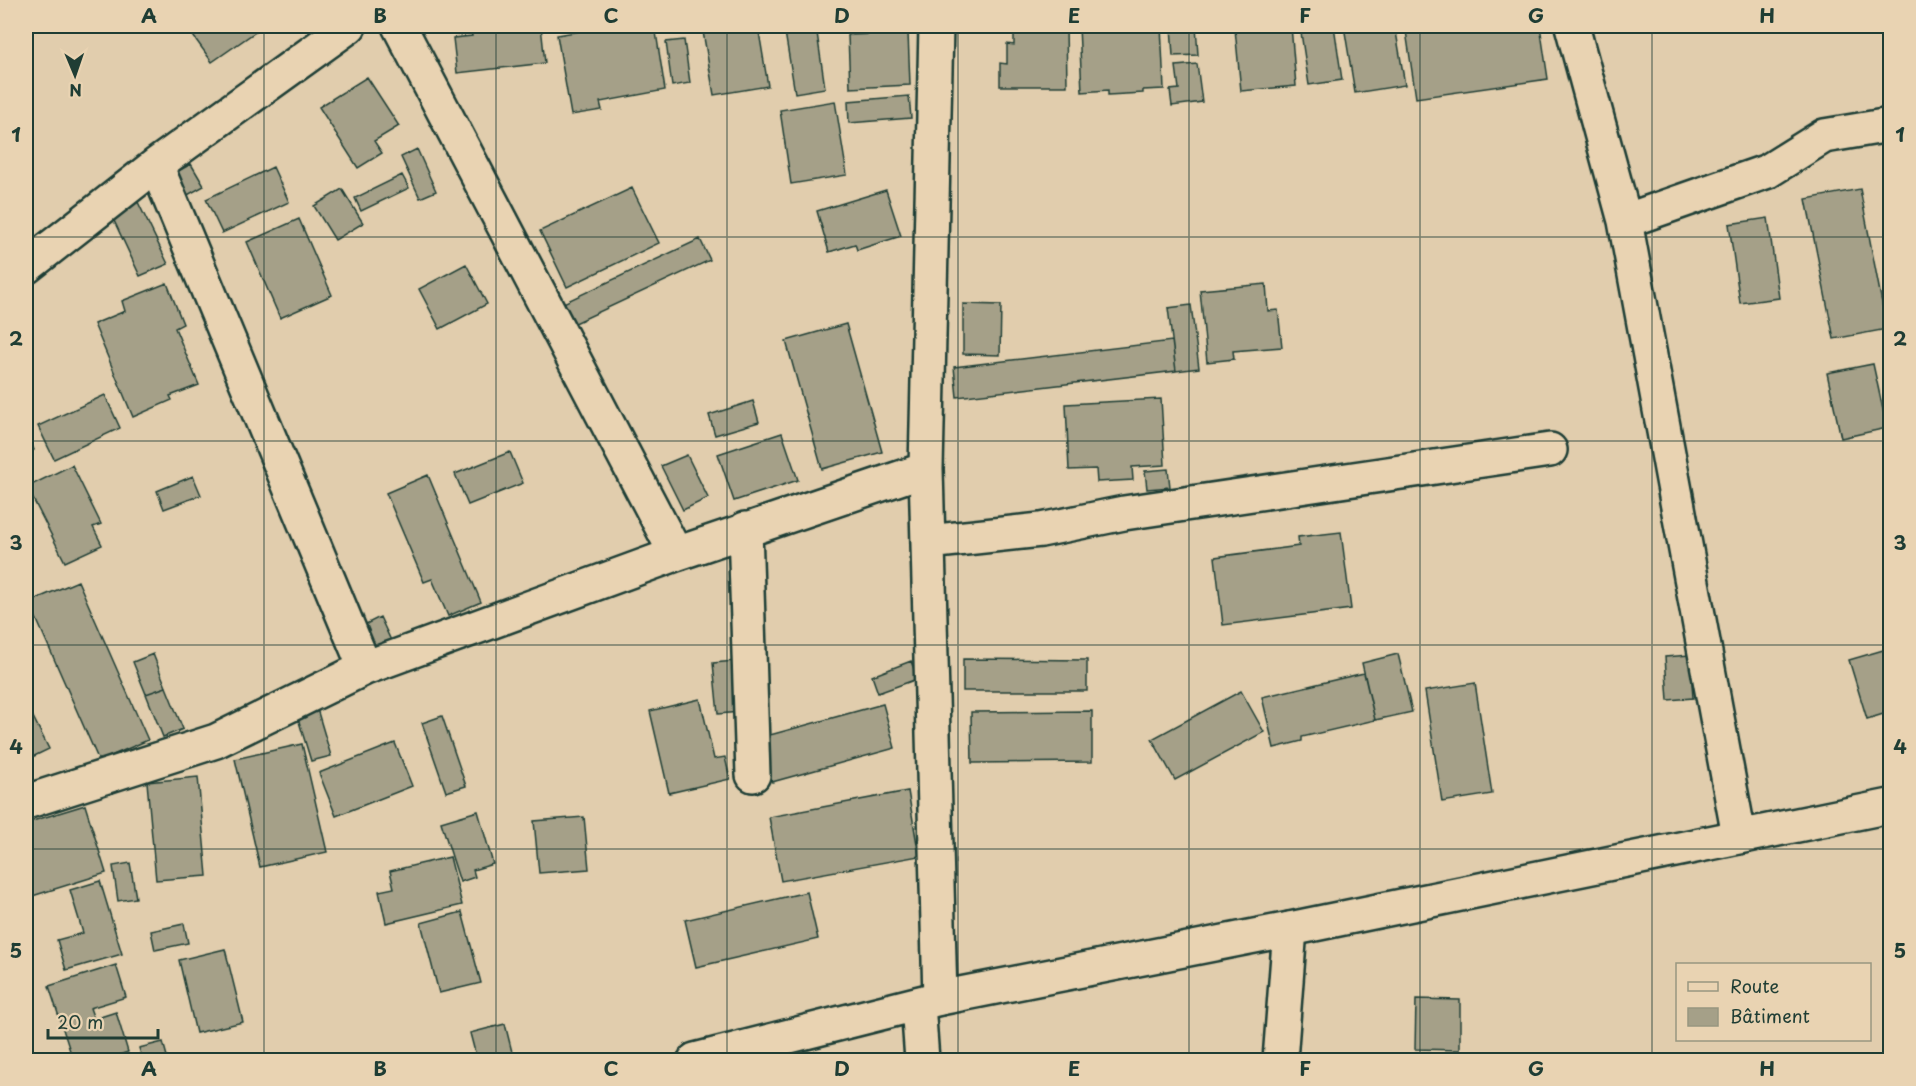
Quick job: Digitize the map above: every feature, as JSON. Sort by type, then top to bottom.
[{"type":"street","points":[[26,267],[156,165],[349,26]]},
{"type":"street","points":[[399,26],[676,554]]},
{"type":"street","points":[[922,1060],[929,1001],[926,469],[936,26]]},
{"type":"street","points":[[1572,26],[1624,221],[1739,836]]},
{"type":"street","points":[[1624,221],[1768,171],[1824,136],[1890,124]]},
{"type":"street","points":[[156,165],[365,668]]},
{"type":"street","points":[[928,542],[1041,530],[1124,513],[1550,450]]},
{"type":"street","points":[[26,802],[216,741],[365,668],[676,554],[926,469]]},
{"type":"street","points":[[746,530],[753,775]]},
{"type":"street","points":[[695,1060],[929,1001],[1890,806]]},
{"type":"street","points":[[1280,1060],[1290,929]]},
{"type":"building","points":[[186,26],[264,26],[212,62]]},
{"type":"building","points":[[470,26],[541,26],[545,63],[457,73],[453,38],[472,36]]},
{"type":"building","points":[[610,26],[655,26],[665,90],[600,102],[602,110],[571,115],[557,35]]},
{"type":"building","points":[[702,26],[758,26],[768,86],[714,95]]},
{"type":"building","points":[[784,26],[816,26],[825,88],[795,93]]},
{"type":"building","points":[[1014,26],[1066,26],[1067,86],[1000,86],[1000,63],[1007,64],[1007,44],[1014,45]]},
{"type":"building","points":[[1079,26],[1161,26],[1164,89],[1108,95],[1108,90],[1082,92]]},
{"type":"building","points":[[1171,26],[1196,26],[1198,55],[1173,56]]},
{"type":"building","points":[[1291,26],[1296,86],[1241,91],[1235,29]]},
{"type":"building","points":[[1300,26],[1334,26],[1342,80],[1309,85]]},
{"type":"building","points":[[1344,26],[1395,26],[1405,85],[1355,93]]},
{"type":"building","points":[[1444,26],[1540,26],[1548,79],[1416,98],[1406,31]]},
{"type":"building","points":[[908,33],[910,85],[850,88],[848,35]]},
{"type":"building","points":[[684,40],[690,83],[672,86],[666,42]]},
{"type":"building","points":[[1197,64],[1202,102],[1172,106],[1170,90],[1179,89],[1176,66]]},
{"type":"building","points":[[367,77],[399,126],[374,141],[382,153],[358,168],[319,107]]},
{"type":"building","points":[[909,96],[911,118],[849,123],[848,101]]},
{"type":"building","points":[[835,101],[847,175],[791,184],[780,110]]},
{"type":"building","points":[[417,149],[436,191],[420,198],[401,157]]},
{"type":"building","points":[[191,164],[204,186],[184,197],[171,175]]},
{"type":"building","points":[[273,167],[289,202],[222,233],[206,199]]},
{"type":"building","points":[[402,175],[409,188],[361,211],[355,198]]},
{"type":"building","points":[[632,188],[659,243],[567,287],[540,231]]},
{"type":"building","points":[[342,189],[363,223],[335,240],[314,206]]},
{"type":"building","points":[[1860,189],[1887,329],[1834,339],[1806,199]]},
{"type":"building","points":[[886,190],[901,236],[857,250],[855,244],[829,252],[817,211]]},
{"type":"building","points":[[136,198],[168,264],[140,276],[109,210]]},
{"type":"building","points":[[1768,218],[1779,298],[1740,303],[1729,224]]},
{"type":"building","points":[[299,219],[332,295],[280,318],[247,242]]},
{"type":"building","points":[[700,239],[710,260],[569,326],[559,305]]},
{"type":"building","points":[[1887,263],[1890,263],[1890,290],[1887,290]]},
{"type":"building","points":[[466,264],[487,304],[440,329],[419,289]]},
{"type":"building","points":[[167,283],[183,324],[175,328],[199,385],[170,396],[172,400],[133,417],[94,324],[125,311],[122,301]]},
{"type":"building","points":[[1266,284],[1268,311],[1278,310],[1282,347],[1233,351],[1234,359],[1207,362],[1200,290]]},
{"type":"building","points":[[963,304],[1001,305],[1000,355],[963,354]]},
{"type":"building","points":[[1191,305],[1199,368],[1176,371],[1168,308]]},
{"type":"building","points":[[846,324],[882,452],[822,469],[786,341]]},
{"type":"building","points":[[1172,341],[1176,371],[957,397],[954,367]]},
{"type":"building","points":[[1873,364],[1887,428],[1841,438],[1827,373]]},
{"type":"building","points":[[105,395],[120,428],[54,459],[38,426]]},
{"type":"building","points":[[1161,399],[1165,465],[1132,467],[1133,480],[1097,482],[1096,469],[1069,470],[1066,404]]},
{"type":"building","points":[[753,401],[759,422],[715,435],[709,415]]},
{"type":"building","points":[[26,432],[34,450],[26,454]]},
{"type":"building","points":[[782,433],[798,480],[734,501],[718,454]]},
{"type":"building","points":[[510,452],[523,483],[468,505],[455,474]]},
{"type":"building","points":[[687,455],[708,498],[683,510],[661,466]]},
{"type":"building","points":[[72,465],[101,524],[93,527],[102,545],[65,562],[27,487]]},
{"type":"building","points":[[1168,469],[1170,487],[1147,489],[1145,471]]},
{"type":"building","points":[[428,475],[481,602],[448,616],[432,579],[424,582],[386,493]]},
{"type":"building","points":[[193,476],[201,495],[164,509],[157,491]]},
{"type":"building","points":[[1341,532],[1351,609],[1223,625],[1215,557],[1299,546],[1298,537]]},
{"type":"building","points":[[78,581],[148,740],[99,761],[29,602]]},
{"type":"building","points":[[380,617],[393,645],[372,656],[358,628]]},
{"type":"building","points":[[1890,648],[1890,712],[1867,719],[1849,660]]},
{"type":"building","points":[[153,654],[166,687],[146,694],[133,662]]},
{"type":"building","points":[[1398,654],[1412,712],[1375,720],[1362,663]]},
{"type":"building","points":[[1690,655],[1693,698],[1668,700],[1665,657]]},
{"type":"building","points":[[963,659],[1087,660],[1087,691],[963,691]]},
{"type":"building","points":[[735,661],[740,712],[718,714],[713,663]]},
{"type":"building","points":[[911,661],[917,679],[878,693],[872,676]]},
{"type":"building","points":[[1364,673],[1375,720],[1302,737],[1302,741],[1274,748],[1262,697]]},
{"type":"building","points":[[1475,683],[1492,794],[1442,802],[1425,691]]},
{"type":"building","points":[[166,687],[183,729],[163,737],[146,694]]},
{"type":"building","points":[[1241,691],[1264,732],[1175,780],[1152,739]]},
{"type":"building","points":[[700,699],[714,759],[725,757],[730,779],[669,793],[650,711]]},
{"type":"building","points":[[26,703],[49,749],[26,760]]},
{"type":"building","points":[[883,704],[895,748],[772,782],[759,738]]},
{"type":"building","points":[[317,709],[331,756],[311,761],[297,715]]},
{"type":"building","points":[[1092,711],[1092,762],[972,763],[971,712]]},
{"type":"building","points":[[442,716],[466,786],[446,792],[422,723]]},
{"type":"building","points":[[395,743],[412,786],[336,816],[319,773]]},
{"type":"building","points":[[302,744],[327,852],[260,867],[235,759]]},
{"type":"building","points":[[198,777],[207,876],[156,880],[147,782]]},
{"type":"building","points":[[908,791],[919,856],[781,881],[769,817]]},
{"type":"building","points":[[85,805],[106,873],[26,898],[26,823]]},
{"type":"building","points":[[478,811],[493,864],[473,870],[475,877],[460,882],[441,822]]},
{"type":"building","points":[[584,817],[589,869],[539,873],[534,821]]},
{"type":"building","points":[[450,857],[462,905],[386,923],[379,891],[394,888],[390,871]]},
{"type":"building","points":[[130,863],[136,898],[118,901],[113,866]]},
{"type":"building","points":[[100,881],[122,954],[66,970],[57,940],[83,933],[70,890]]},
{"type":"building","points":[[807,892],[818,939],[696,967],[685,920]]},
{"type":"building","points":[[462,912],[481,983],[439,993],[421,923]]},
{"type":"building","points":[[184,924],[188,943],[155,950],[151,931]]},
{"type":"building","points":[[225,949],[243,1022],[196,1033],[179,960]]},
{"type":"building","points":[[116,965],[126,997],[90,1008],[94,1019],[116,1012],[128,1052],[110,1058],[111,1060],[73,1060],[49,986]]},
{"type":"building","points":[[1416,999],[1460,1000],[1460,1050],[1415,1049]]},
{"type":"building","points":[[505,1024],[514,1060],[477,1060],[470,1033]]},
{"type":"building","points":[[163,1042],[168,1060],[143,1060],[139,1048]]}]
